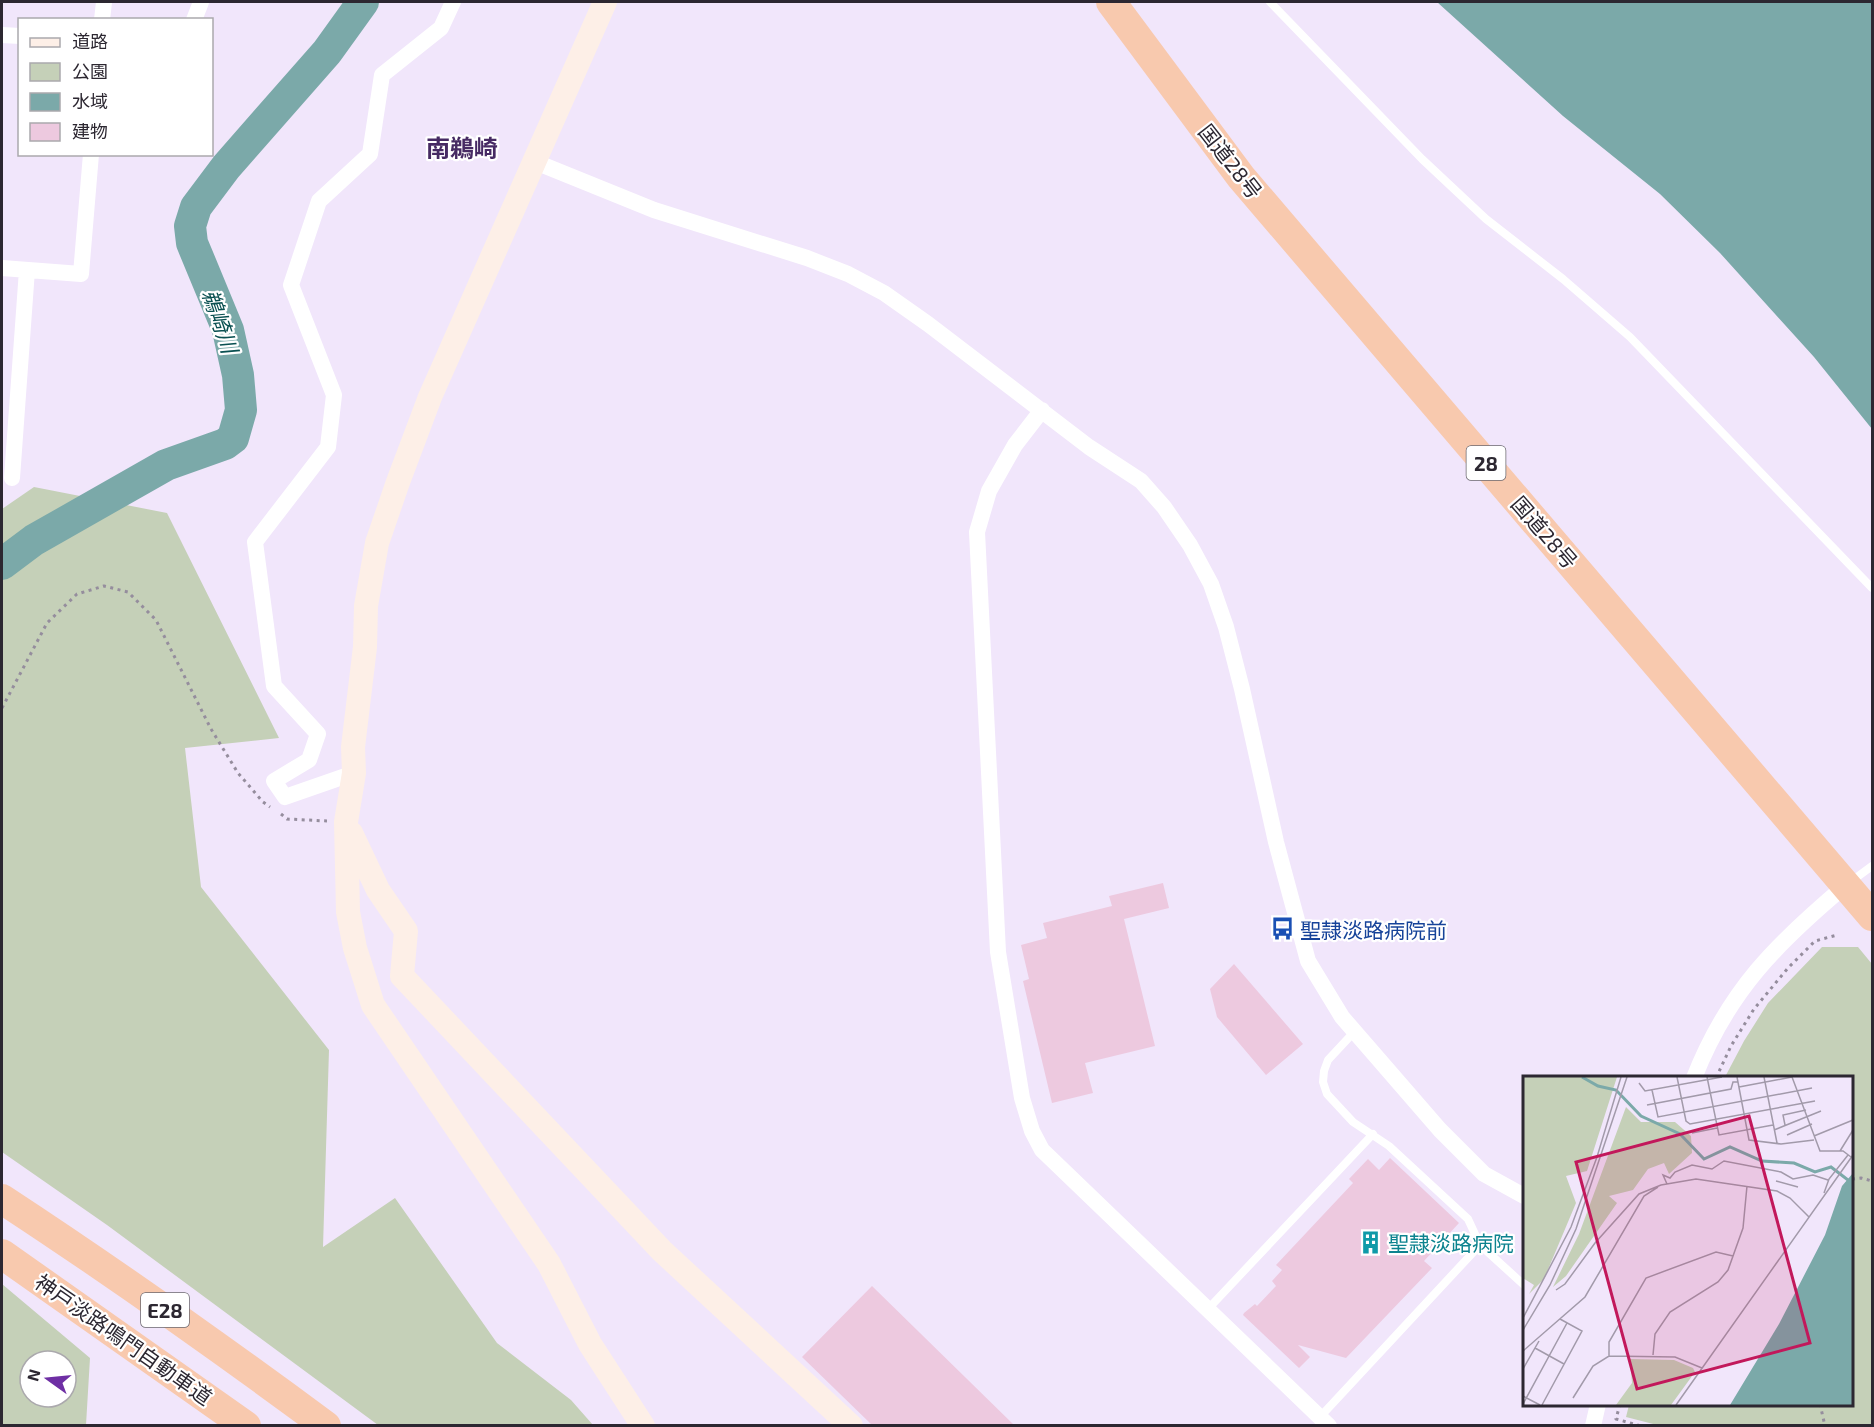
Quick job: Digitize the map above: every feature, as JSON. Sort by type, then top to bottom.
[{"type":"highway","name":"国道28号","points":[[1111,2],[1241,177],[1872,916]]},
{"type":"highway","name":"E28","points":[[2,1199],[103,1266],[326,1425]]},
{"type":"highway","name":"神戸淡路鳴門自動車道","points":[[2,1254],[246,1425]]},
{"type":"street","points":[[102,18],[104,2]]},
{"type":"street","points":[[195,18],[201,2]]},
{"type":"street","points":[[354,773],[285,797],[274,781],[309,760],[318,734],[274,686],[255,542],[328,447],[334,395],[291,285],[319,201],[370,154],[382,75],[441,28],[453,2]]},
{"type":"street","points":[[605,2],[430,397],[377,543],[366,606],[365,647],[353,747],[354,773],[346,822],[348,912],[355,948],[373,1005],[549,1264],[590,1344],[643,1425]]},
{"type":"street","points":[[2,35],[18,36]]},
{"type":"street","points":[[2,268],[81,274],[91,156]]},
{"type":"street","points":[[533,161],[654,210],[807,258],[848,274],[884,293],[1089,447],[1141,482],[1171,517],[1190,545],[1211,584],[1226,627],[1276,842],[1308,961],[1342,1017],[1440,1130],[1484,1174],[1523,1195]]},
{"type":"street","points":[[12,478],[8,449],[27,270]]},
{"type":"street","points":[[1042,410],[1015,445],[989,491],[977,532],[998,952],[1022,1098],[1032,1131],[1042,1150],[1325,1421]]},
{"type":"street","points":[[346,822],[378,890],[406,931],[402,976],[662,1251],[851,1425]]},
{"type":"street","points":[[1694,1076],[1726,1011],[1754,972],[1799,924],[1846,885]]},
{"type":"street","points":[[1593,1425],[1598,1406]]},
{"type":"lane","points":[[1270,2],[1422,159],[1486,219],[1563,279],[1630,337],[1872,588]]},
{"type":"lane","points":[[1846,885],[1872,866]]},
{"type":"lane","points":[[1355,1031],[1328,1060],[1323,1082],[1327,1094],[1353,1122],[1389,1146],[1468,1219],[1480,1245],[1523,1284]]},
{"type":"lane","points":[[1208,1309],[1373,1134]]},
{"type":"lane","points":[[1325,1421],[1480,1245]]},
{"type":"path","points":[[2,708],[47,623],[77,594],[104,586],[128,592],[156,620],[211,729],[238,773],[271,808]]},
{"type":"path","points":[[279,813],[287,819],[346,822]]},
{"type":"path","points":[[1716,1076],[1731,1046],[1754,1009],[1788,968],[1815,941],[1837,935]]},
{"type":"path","points":[[1853,1179],[1872,1181]]},
{"type":"path","points":[[1619,1406],[1616,1419],[1641,1425]]},
{"type":"path","points":[[1821,1406],[1825,1425]]},
{"type":"green space","points":[[34,487],[167,513],[279,738],[185,748],[201,887],[329,1050],[323,1247],[395,1198],[497,1343],[571,1400],[593,1425],[378,1425],[107,1225],[2,1152],[2,509]]},
{"type":"green space","points":[[1822,947],[1858,947],[1872,964],[1872,1425],[1661,1426],[1626,1417],[1629,1406],[1853,1406],[1853,1076],[1726,1076],[1768,1003]]},
{"type":"green space","points":[[2,1284],[90,1358],[86,1425],[2,1425]]},
{"type":"water","points":[[1437,2],[1872,2],[1872,429],[1814,357],[1720,253],[1660,194],[1563,116]]},
{"type":"building","points":[[1163,883],[1169,908],[1124,919],[1155,1046],[1085,1063],[1093,1093],[1052,1103],[1023,981],[1029,979],[1021,945],[1047,938],[1043,923],[1112,906],[1109,896]]},
{"type":"building","points":[[1234,964],[1303,1044],[1266,1075],[1217,1017],[1210,989]]},
{"type":"building","name":"聖隷淡路病院","points":[[1390,1158],[1459,1223],[1424,1261],[1432,1268],[1346,1358],[1298,1345],[1310,1357],[1299,1368],[1243,1315],[1255,1304],[1257,1306],[1276,1286],[1272,1281],[1282,1270],[1276,1265],[1353,1183],[1349,1179],[1368,1159],[1379,1170]]},
{"type":"building","points":[[872,1286],[1014,1425],[872,1425],[802,1357]]},
{"type":"waterway","name":"鵜崎川","points":[[2,564],[34,540],[166,465],[225,444],[233,438],[241,410],[238,375],[228,330],[192,243],[190,226],[196,207],[226,167],[327,52],[363,2]]},
{"type":"place","name":"聖隷淡路病院前","points":[[1282,929]]},
{"type":"place","name":"聖隷淡路病院","points":[[1370,1242]]},
{"type":"district","name":"南鵜崎","points":[[462,147]]}]
